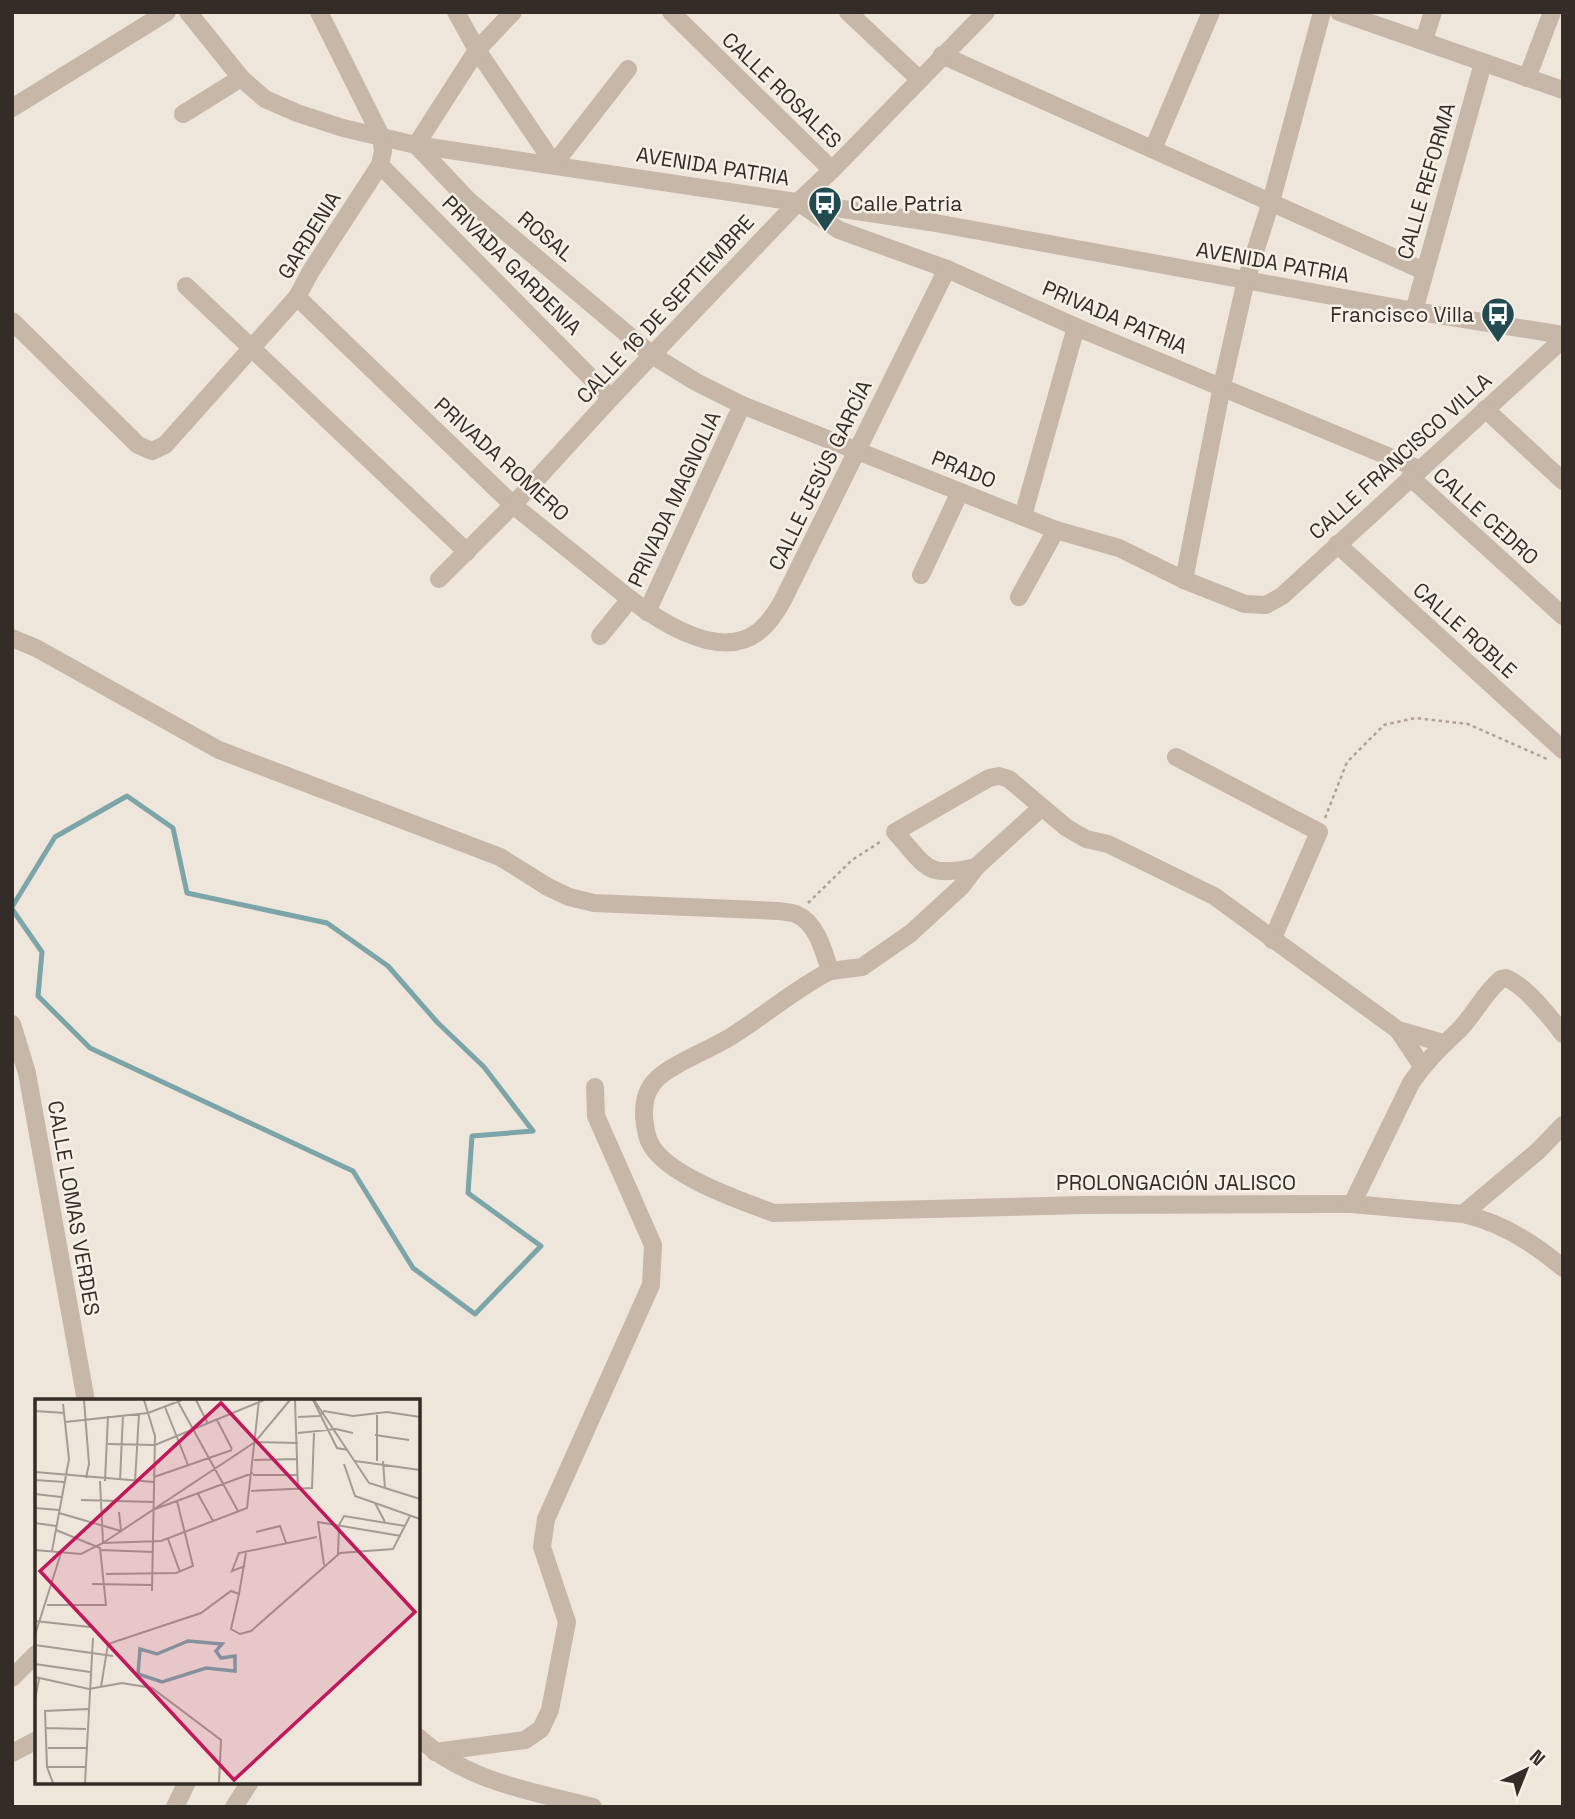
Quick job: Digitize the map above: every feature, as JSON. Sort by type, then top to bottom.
[{"type":"street","points":[[12,108],[167,12]]},
{"type":"street","name":"AVENIDA PATRIA","points":[[188,12],[241,78],[265,99],[343,128],[416,145],[930,222],[1563,337]]},
{"type":"street","points":[[319,12],[381,136],[383,151],[380,165]]},
{"type":"street","points":[[456,12],[477,50],[554,164],[628,69]]},
{"type":"street","points":[[416,145],[477,50],[513,12]]},
{"type":"street","name":"CALLE ROSALES","points":[[671,12],[832,170]]},
{"type":"street","points":[[848,12],[919,79]]},
{"type":"street","name":"CALLE 16 DE SEPTIEMBRE","points":[[439,579],[513,505],[798,202],[986,12]]},
{"type":"street","points":[[1153,149],[1211,12]]},
{"type":"street","points":[[1184,580],[1246,280],[1271,202],[1322,12]]},
{"type":"street","points":[[1339,12],[1563,90]]},
{"type":"street","points":[[1424,40],[1433,12]]},
{"type":"street","points":[[1527,78],[1552,12]]},
{"type":"street","points":[[943,55],[1424,271]]},
{"type":"street","name":"CALLE REFORMA","points":[[1414,311],[1483,63]]},
{"type":"street","points":[[183,114],[241,78]]},
{"type":"street","name":"ROSAL","points":[[416,145],[469,201],[652,355]]},
{"type":"street","name":"GARDENIA","points":[[12,321],[138,445],[152,451],[165,445],[298,298],[311,271],[380,165]]},
{"type":"street","name":"PRIVADA GARDENIA","points":[[380,165],[611,398]]},
{"type":"street","name":"PRIVADA PATRIA","points":[[798,202],[839,230],[947,269],[1076,327],[1222,386],[1414,473]]},
{"type":"street","name":"CALLE JESÚS GARCÍA","points":[[690,634],[715,642],[737,642],[757,633],[771,620],[947,269]]},
{"type":"street","points":[[186,286],[467,552]]},
{"type":"street","name":"PRIVADA ROMERO","points":[[298,298],[513,505],[647,612],[690,634]]},
{"type":"street","points":[[1023,516],[1076,327]]},
{"type":"street","name":"CALLE FRANCISCO VILLA","points":[[1266,605],[1282,596],[1563,337]]},
{"type":"street","name":"PRADO","points":[[652,355],[696,382],[742,405],[1056,530],[1119,548],[1184,580],[1245,604],[1266,605]]},
{"type":"street","name":"PRIVADA MAGNOLIA","points":[[647,612],[742,405]]},
{"type":"street","points":[[1485,409],[1563,481]]},
{"type":"street","name":"CALLE CEDRO","points":[[1414,473],[1563,616]]},
{"type":"street","points":[[921,575],[960,492]]},
{"type":"street","points":[[1019,597],[1056,530]]},
{"type":"street","name":"CALLE ROBLE","points":[[1337,544],[1558,747]]},
{"type":"street","points":[[600,636],[630,599]]},
{"type":"street","points":[[12,638],[36,648],[219,750],[499,857],[569,897],[594,902],[797,914],[808,923],[818,938],[830,971],[862,967],[911,933],[961,887],[976,867],[1041,808]]},
{"type":"street","points":[[1176,757],[1319,832],[1272,940]]},
{"type":"street","points":[[976,867],[938,873],[925,865],[895,832],[989,778],[999,776],[1009,779],[1041,808],[1086,839],[1108,844],[1214,896],[1398,1030],[1443,1043]]},
{"type":"street","name":"PROLONGACIÓN JALISCO","points":[[830,971],[812,980],[732,1036],[654,1081],[644,1100],[645,1121],[650,1143],[662,1159],[726,1196],[774,1213],[1082,1205],[1352,1204],[1463,1214],[1499,1225],[1563,1268]]},
{"type":"street","points":[[1352,1204],[1411,1083],[1422,1066],[1459,1030],[1496,983],[1506,978],[1514,982],[1549,1016],[1563,1034]]},
{"type":"street","name":"CALLE LOMAS VERDES","points":[[12,1024],[86,1399]]},
{"type":"street","points":[[1398,1030],[1422,1066]]},
{"type":"street","points":[[435,1752],[525,1740],[541,1729],[550,1710],[567,1622],[542,1547],[546,1519],[651,1285],[653,1245],[596,1116],[595,1087]]},
{"type":"street","points":[[1463,1214],[1538,1151],[1563,1125]]},
{"type":"street","points":[[12,1678],[35,1655]]},
{"type":"street","points":[[420,1739],[435,1752],[481,1777],[593,1807]]},
{"type":"street","points":[[12,1753],[35,1741]]},
{"type":"street","points":[[175,1807],[186,1784]]},
{"type":"street","points":[[234,1807],[249,1784]]},
{"type":"path","points":[[1319,832],[1346,762],[1384,726],[1415,718],[1468,724],[1558,747]]},
{"type":"path","points":[[797,914],[852,860],[895,832]]},
{"type":"waterway","points":[[12,907],[55,837],[127,796],[173,828],[187,893],[327,923],[388,966],[437,1022],[484,1067],[533,1131],[472,1136],[468,1193],[541,1246],[475,1314],[413,1268],[353,1171],[90,1048],[38,996],[42,952],[12,909]]},
{"type":"place","name":"Calle Patria","points":[[825,233]]},
{"type":"place","name":"Francisco Villa","points":[[1498,344]]}]
